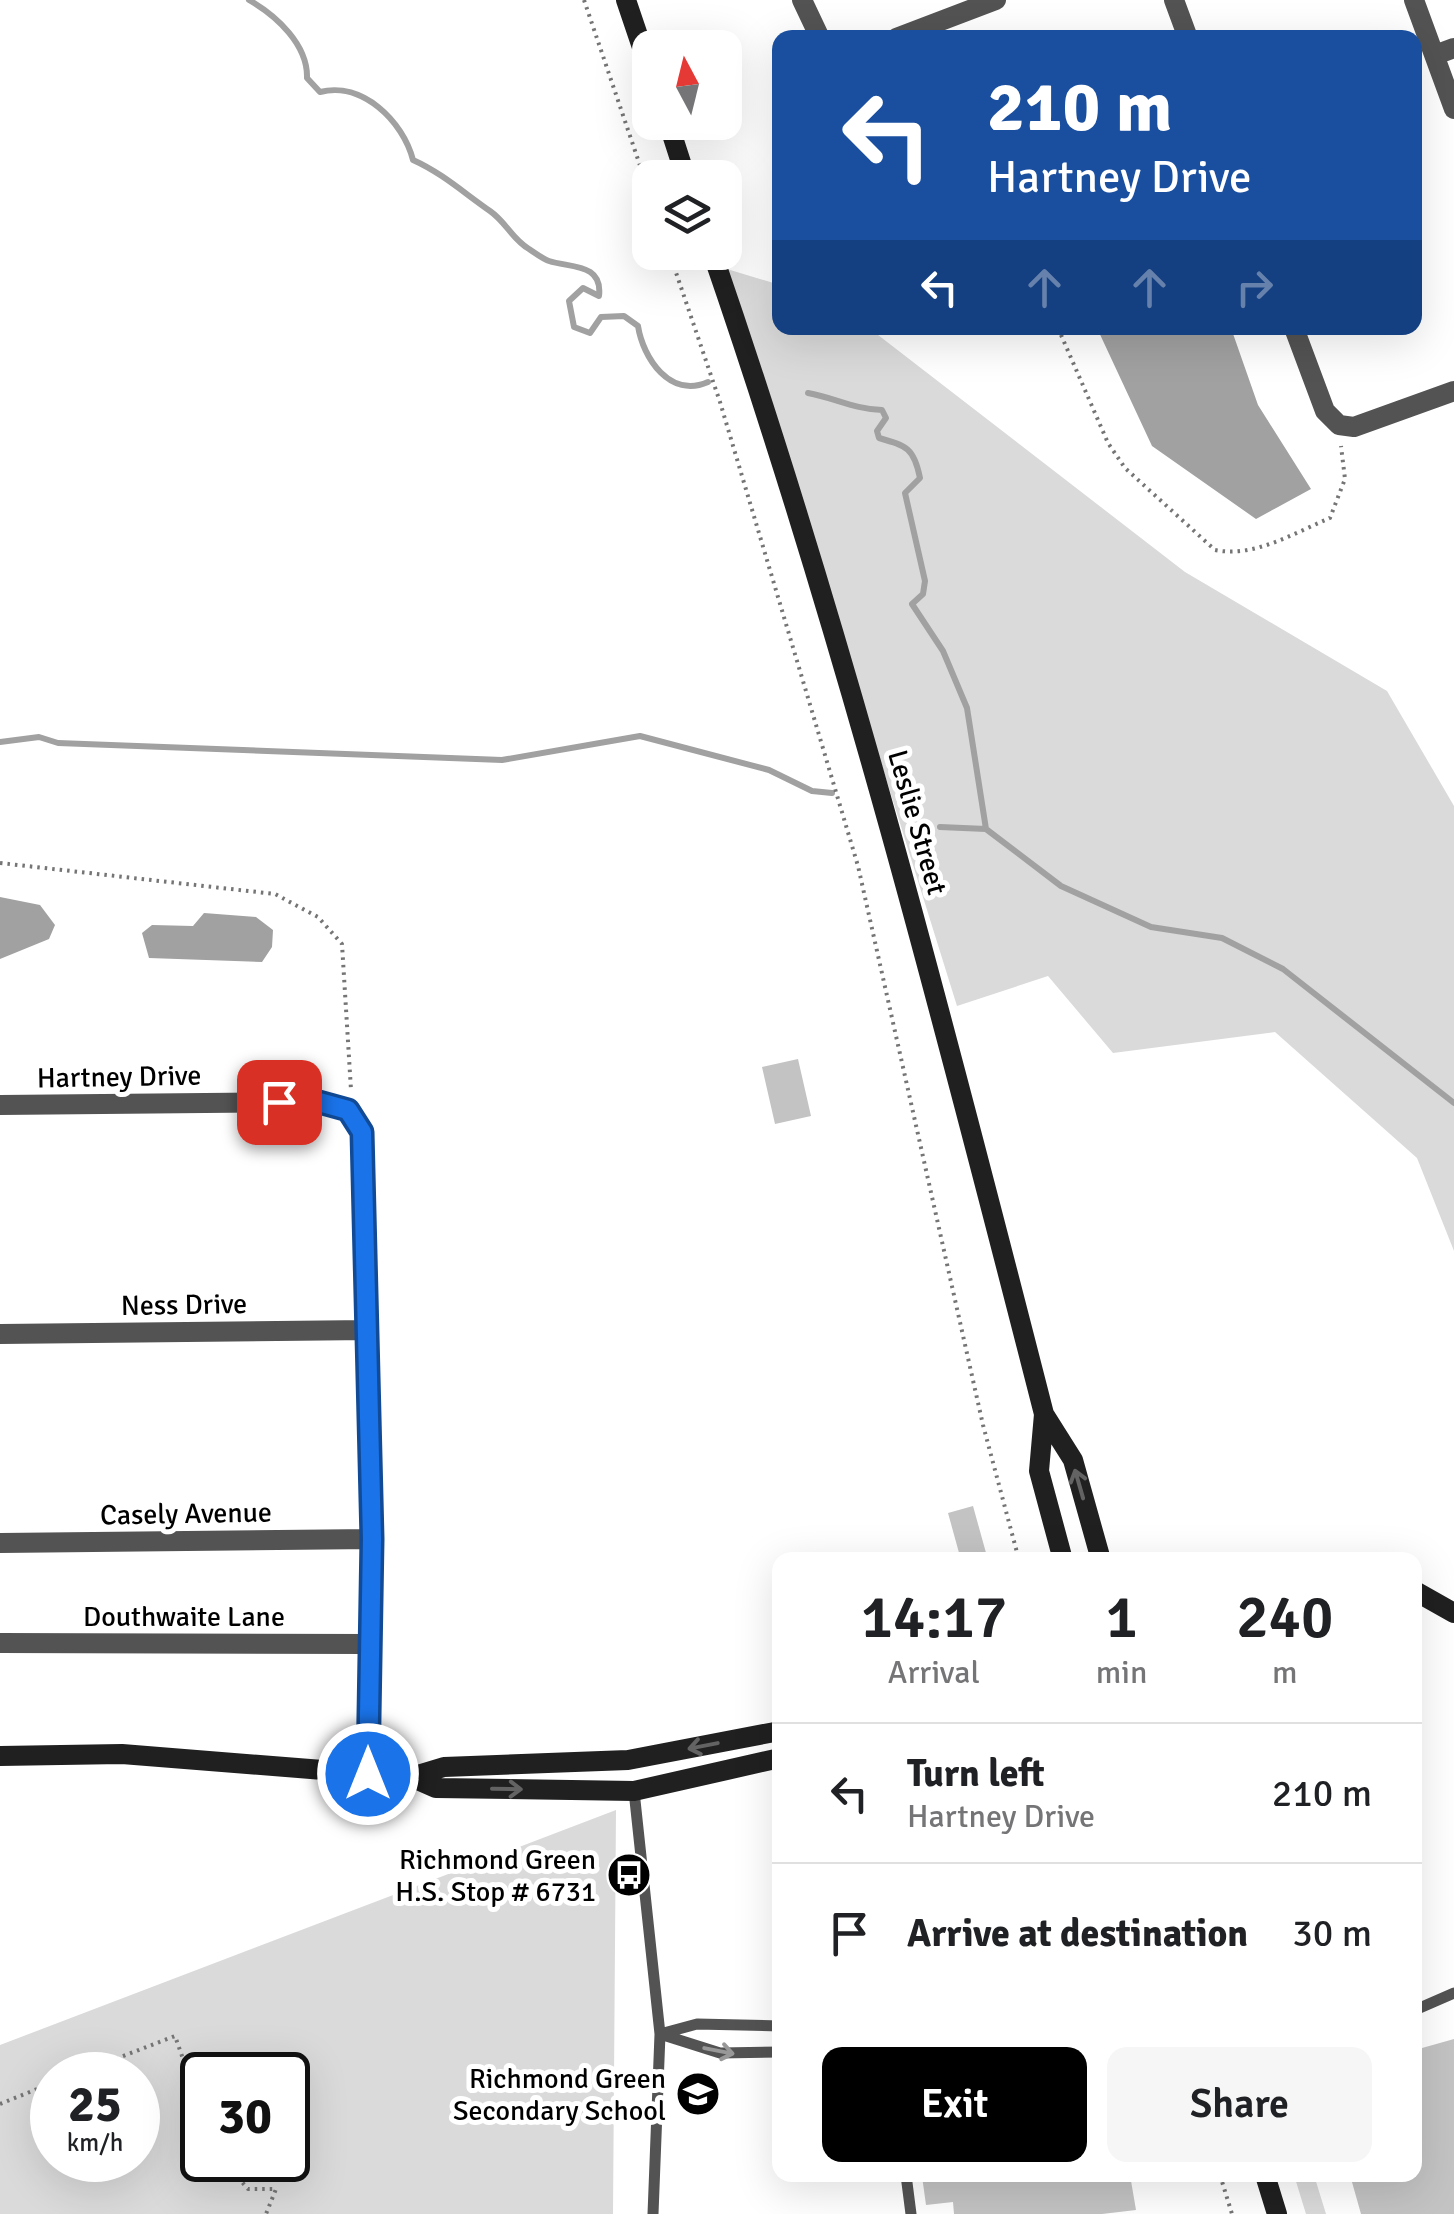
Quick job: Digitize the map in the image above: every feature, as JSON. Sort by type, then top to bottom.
[{"type":"main road","points":[[626,0],[636,30]]},
{"type":"main road","name":"Leslie Street","points":[[718,270],[790,477],[904,870],[1044,1414],[1073,1460],[1099,1552]]},
{"type":"main road","name":"Leslie Street","points":[[1044,1414],[1039,1471],[1061,1552]]},
{"type":"main road","points":[[1422,1595],[1454,1612]]},
{"type":"main road","points":[[412,1777],[444,1767],[628,1760],[772,1733]]},
{"type":"main road","points":[[0,1756],[122,1754],[412,1777],[436,1788],[634,1791],[772,1760]]},
{"type":"main road","points":[[1267,2182],[1277,2214]]},
{"type":"street","points":[[802,0],[816,30]]},
{"type":"street","points":[[917,30],[996,0]]},
{"type":"street","points":[[1174,0],[1185,30]]},
{"type":"street","points":[[1414,0],[1444,52],[1454,109]]},
{"type":"street","points":[[1297,335],[1325,411],[1338,425],[1354,427],[1454,392]]},
{"type":"street","name":"Hartney Drive","points":[[0,1105],[319,1102],[348,1110]]},
{"type":"street","points":[[348,1110],[362,1132],[368,1330],[372,1539],[368,1774]]},
{"type":"street","name":"Ness Drive","points":[[0,1334],[368,1330]]},
{"type":"street","name":"Casely Avenue","points":[[0,1542],[372,1539]]},
{"type":"street","name":"Douthwaite Lane","points":[[0,1644],[368,1644]]},
{"type":"street","points":[[628,1760],[634,1791]]},
{"type":"lane","points":[[634,1791],[660,2034],[653,2214]]},
{"type":"lane","points":[[1422,2007],[1454,1993]]},
{"type":"lane","points":[[660,2034],[697,2024],[772,2026]]},
{"type":"lane","points":[[660,2034],[720,2053],[772,2052]]},
{"type":"lane","points":[[907,2182],[911,2214]]},
{"type":"path","points":[[584,0],[638,160]]},
{"type":"path","points":[[675,270],[720,402],[858,866],[983,1425],[1017,1552]]},
{"type":"path","points":[[1061,335],[1108,443],[1125,468],[1215,550],[1234,554],[1251,550],[1330,518],[1346,479],[1338,425]]},
{"type":"path","points":[[0,863],[275,894],[318,917],[342,944],[352,1079],[348,1110]]},
{"type":"path","points":[[134,2052],[175,2036],[181,2052]]},
{"type":"path","points":[[0,2104],[30,2092]]},
{"type":"path","points":[[242,2182],[248,2189],[276,2189],[266,2214]]},
{"type":"path","points":[[1222,2182],[1232,2214]]},
{"type":"shaded area","points":[[727,270],[772,283],[772,335],[878,335],[1185,572],[1387,691],[1454,806],[1454,1251],[1417,1158],[1275,1032],[1113,1053],[1048,976],[957,1006]]},
{"type":"shaded area","points":[[1100,335],[1233,335],[1258,405],[1311,489],[1256,519],[1152,446]]},
{"type":"shaded area","points":[[0,897],[40,905],[55,925],[49,939],[0,959]]},
{"type":"shaded area","points":[[204,913],[256,917],[273,930],[272,947],[262,962],[149,958],[142,933],[152,925],[193,926]]},
{"type":"shaded area","points":[[616,1810],[613,2214],[0,2214],[0,2045]]},
{"type":"shaded area","points":[[1296,2182],[1316,2182],[1326,2214],[1306,2214]]},
{"type":"building","points":[[798,1059],[811,1116],[775,1124],[762,1067]]},
{"type":"building","points":[[973,1506],[986,1552],[959,1552],[948,1513]]},
{"type":"building","points":[[1454,2039],[1454,2214],[1361,2214],[1352,2182],[1422,2182],[1422,2048]]},
{"type":"building","points":[[923,2182],[1131,2182],[1136,2210],[1102,2214],[954,2214],[953,2202],[926,2205]]},
{"type":"waterway","points":[[249,0],[289,33],[302,54],[307,78],[320,92],[336,90],[365,98],[390,118],[413,160],[490,211],[539,256],[583,269],[596,278],[599,296],[583,288],[569,301],[574,327],[590,333],[601,317],[624,316],[638,326],[652,362],[670,380],[694,386],[708,382]]},
{"type":"waterway","points":[[808,393],[882,410],[886,418],[877,431],[879,438],[903,446],[915,460],[920,478],[905,493],[925,581],[923,594],[912,604],[943,651],[967,708],[986,829]]},
{"type":"waterway","points":[[0,742],[39,737],[58,743],[502,760],[640,736],[769,770],[812,791],[832,793]]},
{"type":"waterway","points":[[940,827],[986,829],[1061,886],[1151,927],[1222,938],[1283,969],[1454,1103]]},
{"type":"place","name":"Richmond Green H.S. Stop # 6731","points":[[629,1875]]},
{"type":"place","name":"Richmond Green Secondary School","points":[[698,2094]]},
{"type":"route","points":[[279,1102],[319,1102],[348,1110],[362,1132],[372,1539],[368,1774]]}]
